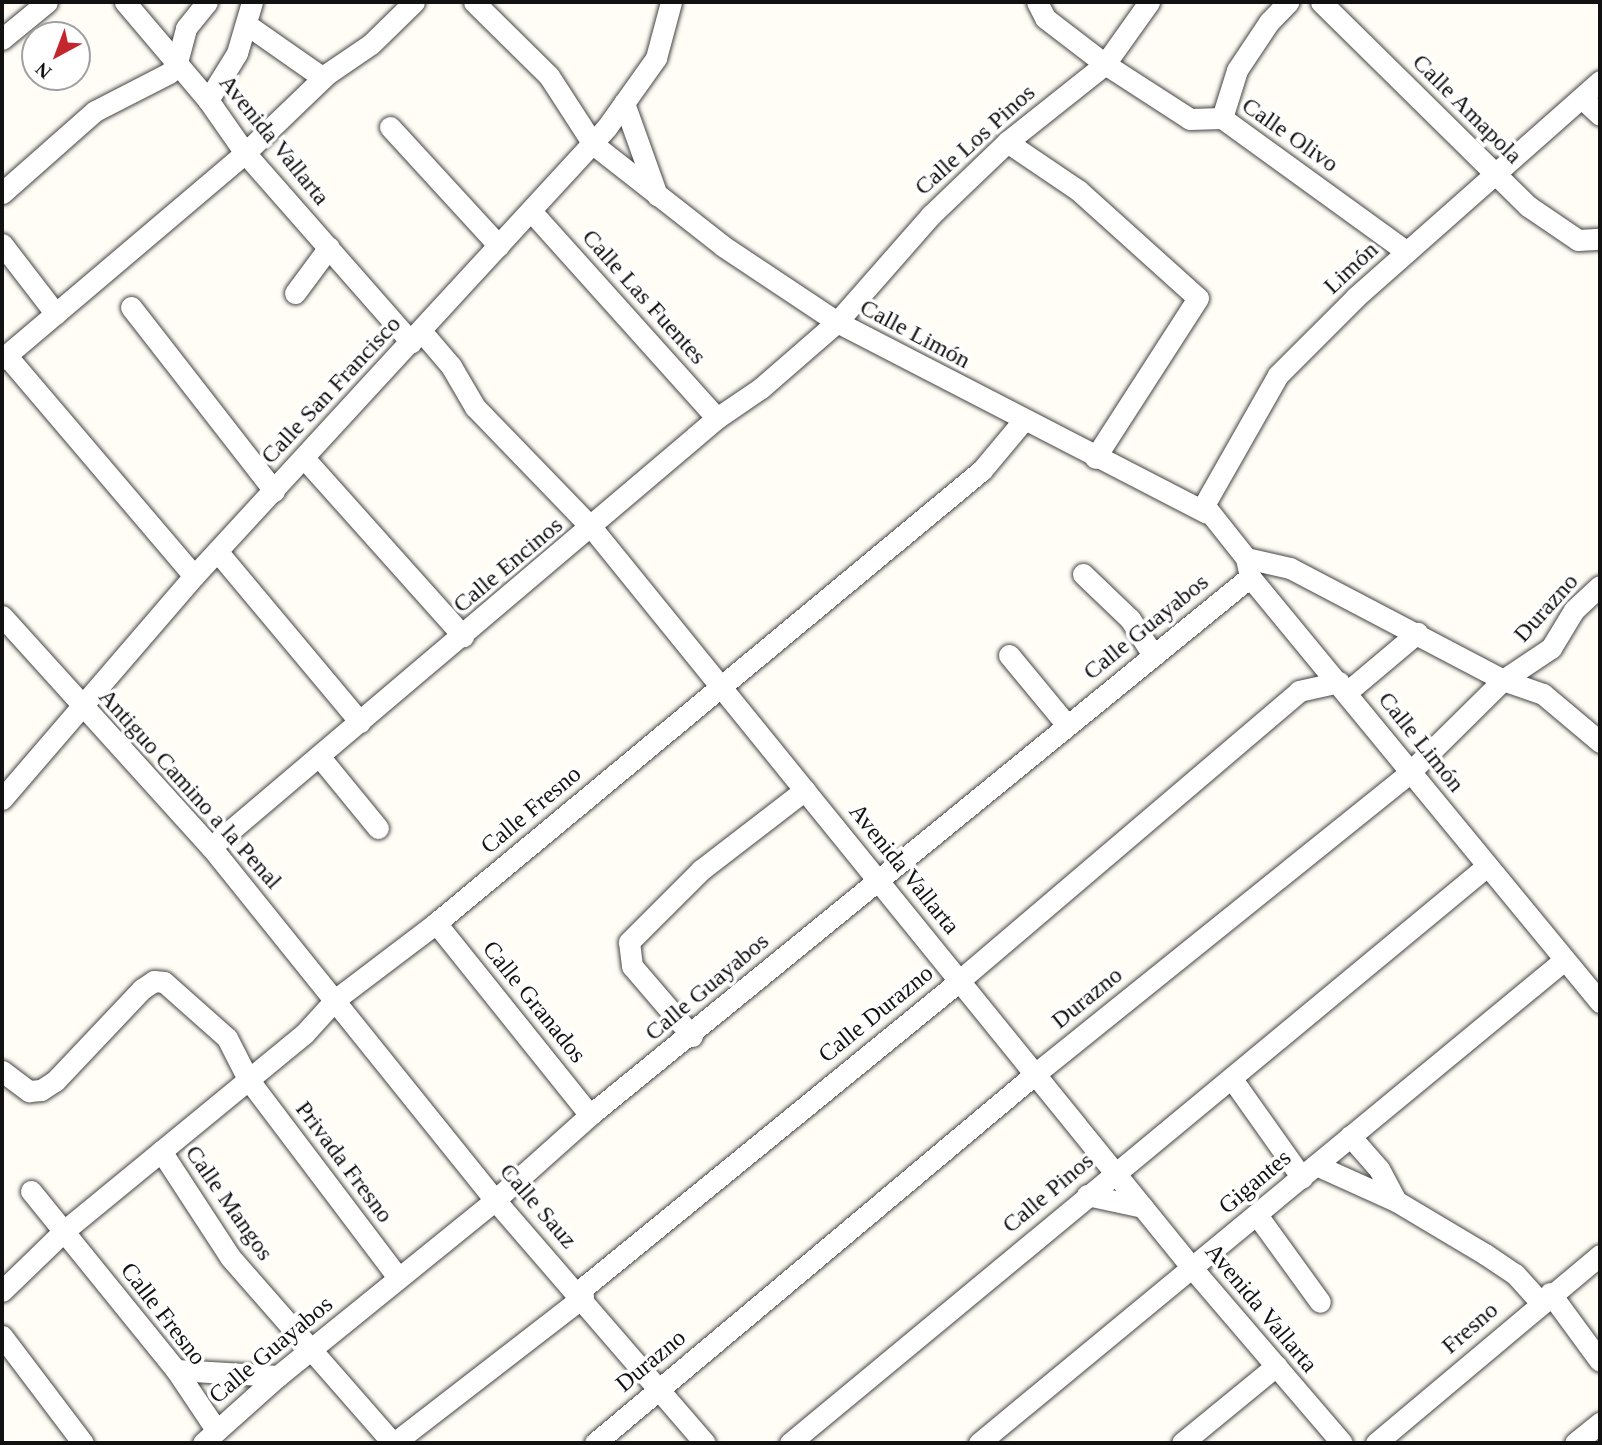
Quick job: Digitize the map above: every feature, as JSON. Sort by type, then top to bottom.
[{"type":"street","points":[[2,39],[47,2]]},
{"type":"street","name":"Avenida Vallarta","points":[[125,2],[176,66],[208,100],[245,153],[329,247],[416,337],[485,420],[558,488],[592,528],[719,688],[879,878],[1192,1268],[1342,1443]]},
{"type":"street","points":[[2,193],[95,111],[176,66],[186,28],[207,2]]},
{"type":"street","points":[[208,100],[237,53],[252,2]]},
{"type":"street","points":[[194,576],[4,357],[245,153],[323,78],[371,44],[414,2]]},
{"type":"street","name":"Calle Limón","points":[[474,2],[550,76],[593,144],[723,246],[837,321],[1023,421],[1207,513],[1410,772],[1600,1002]]},
{"type":"street","name":"Calle San Francisco","points":[[2,799],[194,576],[593,144],[656,58],[671,2]]},
{"type":"street","name":"Calle Los Pinos","points":[[837,321],[931,215],[1007,142],[1105,64],[1149,2]]},
{"type":"street","points":[[1222,117],[1237,70],[1288,2]]},
{"type":"street","name":"Calle Amapola","points":[[1321,2],[1537,213],[1593,240]]},
{"type":"street","name":"Calle Olivo","points":[[1038,4],[1055,27],[1105,64],[1190,119],[1222,117],[1407,252]]},
{"type":"street","points":[[246,24],[323,78]]},
{"type":"street","name":"Limón","points":[[1207,513],[1206,496],[1269,386],[1407,252],[1494,172],[1584,100],[1600,81]]},
{"type":"street","points":[[1584,100],[1600,115]]},
{"type":"street","points":[[624,103],[657,195]]},
{"type":"street","points":[[390,127],[499,246]]},
{"type":"street","points":[[1007,142],[1078,190],[1198,298],[1095,457]]},
{"type":"street","name":"Calle Las Fuentes","points":[[531,211],[717,418]]},
{"type":"street","points":[[2,244],[56,314]]},
{"type":"street","points":[[295,293],[329,247]]},
{"type":"street","points":[[131,307],[274,491]]},
{"type":"street","name":"Calle Encinos","points":[[211,847],[592,528],[717,418],[761,388],[837,321]]},
{"type":"street","name":"Calle Fresno","points":[[2,1291],[64,1231],[304,1034],[336,999],[436,923],[982,470],[1023,421]]},
{"type":"street","points":[[304,458],[463,636]]},
{"type":"street","points":[[217,551],[360,722]]},
{"type":"street","points":[[1248,567],[1290,568],[1503,680],[1543,694],[1600,742]]},
{"type":"street","name":"Calle Guayabos","points":[[210,1437],[278,1376],[495,1200],[590,1115],[692,1036],[879,878],[1153,655],[1248,567]]},
{"type":"street","points":[[1083,574],[1130,619],[1153,655]]},
{"type":"street","name":"Durazno","points":[[595,1443],[1035,1074],[1410,772],[1503,680],[1551,648],[1574,610],[1600,586]]},
{"type":"street","name":"Antiguo Camino a la Penal","points":[[2,616],[211,847],[336,999]]},
{"type":"street","points":[[1343,687],[1417,633]]},
{"type":"street","points":[[1299,691],[1315,653]]},
{"type":"street","points":[[1009,655],[1067,725]]},
{"type":"street","name":"Calle Durazno","points":[[393,1443],[580,1294],[960,980],[1299,691],[1343,687]]},
{"type":"street","points":[[320,756],[378,828]]},
{"type":"street","points":[[692,1036],[632,966],[629,942],[701,870],[805,790]]},
{"type":"street","name":"Calle Pinos","points":[[790,1443],[1487,866]]},
{"type":"street","name":"Calle Granados","points":[[436,923],[590,1115]]},
{"type":"street","name":"Gigantes","points":[[979,1443],[1564,960]]},
{"type":"street","name":"Privada Fresno","points":[[2,1071],[29,1091],[41,1090],[154,981],[177,990],[211,1022],[237,1052],[248,1079],[398,1277]]},
{"type":"street","name":"Calle Sauz","points":[[336,999],[495,1200],[580,1294],[705,1443]]},
{"type":"street","points":[[1232,1079],[1309,1172],[1396,1200],[1515,1274],[1545,1298],[1600,1361]]},
{"type":"street","points":[[1350,1136],[1379,1169],[1396,1200]]},
{"type":"street","name":"Calle Mangos","points":[[160,1151],[230,1257],[314,1348],[393,1443]]},
{"type":"street","name":"Calle Fresno","points":[[31,1191],[176,1370],[210,1437]]},
{"type":"street","points":[[1087,1195],[1143,1207]]},
{"type":"street","points":[[1257,1214],[1320,1302]]},
{"type":"street","name":"Fresno","points":[[1376,1443],[1545,1298],[1600,1255]]},
{"type":"street","points":[[2,1336],[83,1443]]},
{"type":"street","points":[[1182,1443],[1276,1366]]},
{"type":"street","points":[[176,1370],[278,1376]]},
{"type":"street","points":[[1575,1443],[1600,1423]]}]
